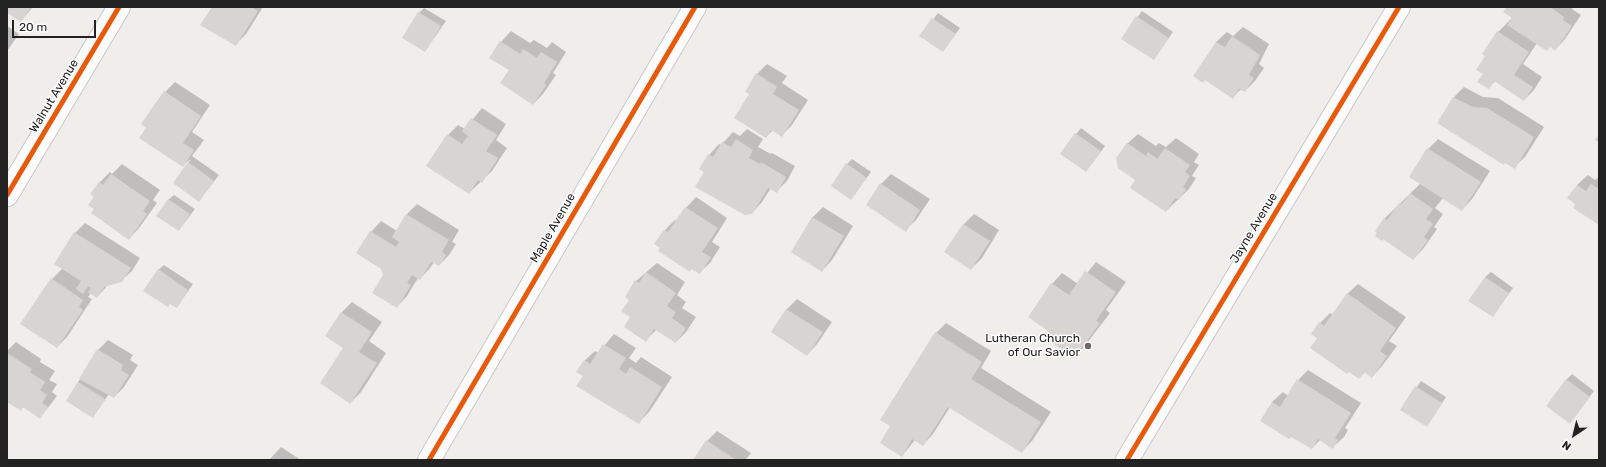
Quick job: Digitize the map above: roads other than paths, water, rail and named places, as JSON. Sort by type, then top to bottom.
[{"type":"street","name":"Walnut Avenue","points":[[7,195],[119,7]]},
{"type":"street","name":"Maple Avenue","points":[[429,460],[695,7]]},
{"type":"street","name":"Jayne Avenue","points":[[1127,460],[1399,7]]},
{"type":"place","name":"Lutheran Church of Our Savior","points":[[1088,346]]}]
